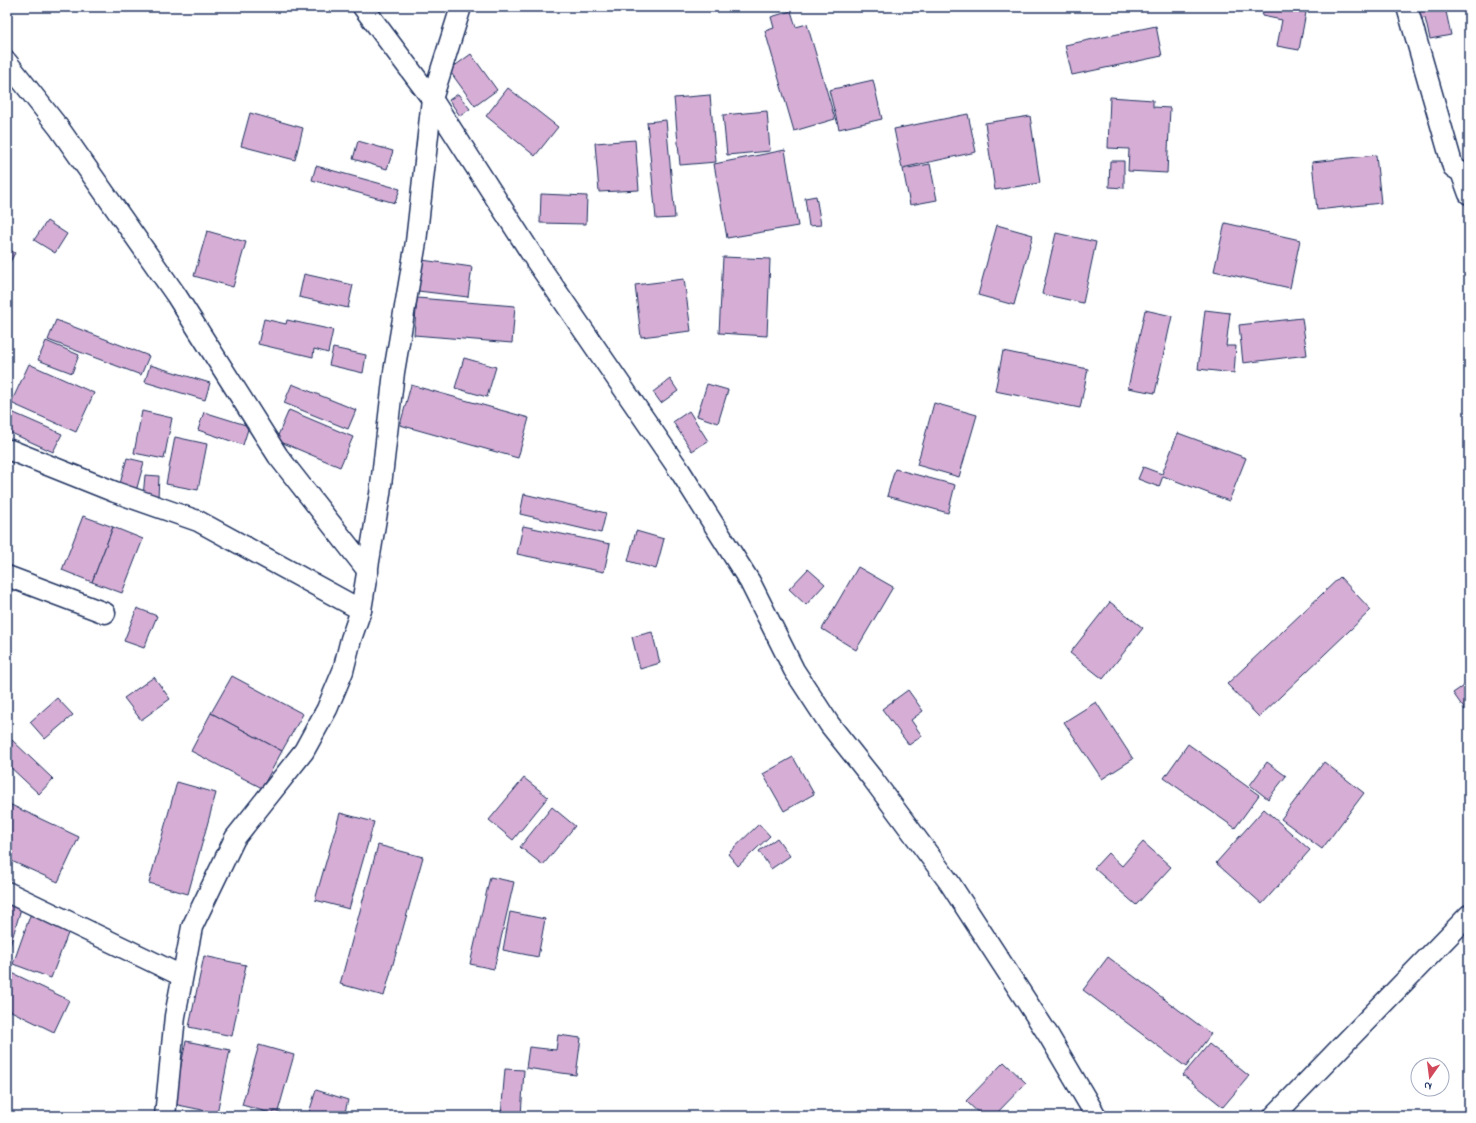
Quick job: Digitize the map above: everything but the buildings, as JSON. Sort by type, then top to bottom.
[{"type":"street","points":[[363,7],[432,99],[536,260],[680,471],[750,582],[794,670],[830,726],[872,778],[949,882],[1049,1036],[1096,1116]]},
{"type":"street","points":[[165,1116],[175,1016],[192,927],[235,838],[304,750],[327,709],[343,671],[351,639],[361,610],[380,494],[394,372],[416,242],[432,99],[461,7]]},
{"type":"street","points":[[1407,7],[1453,167],[1461,172],[1469,194]]},
{"type":"street","points":[[7,62],[59,128],[176,295],[278,456],[368,571]]},
{"type":"street","points":[[7,451],[10,450],[115,492],[198,521],[361,610]]},
{"type":"street","points":[[7,576],[105,613]]},
{"type":"street","points":[[7,892],[182,976]]},
{"type":"street","points":[[1274,1116],[1469,915]]}]
